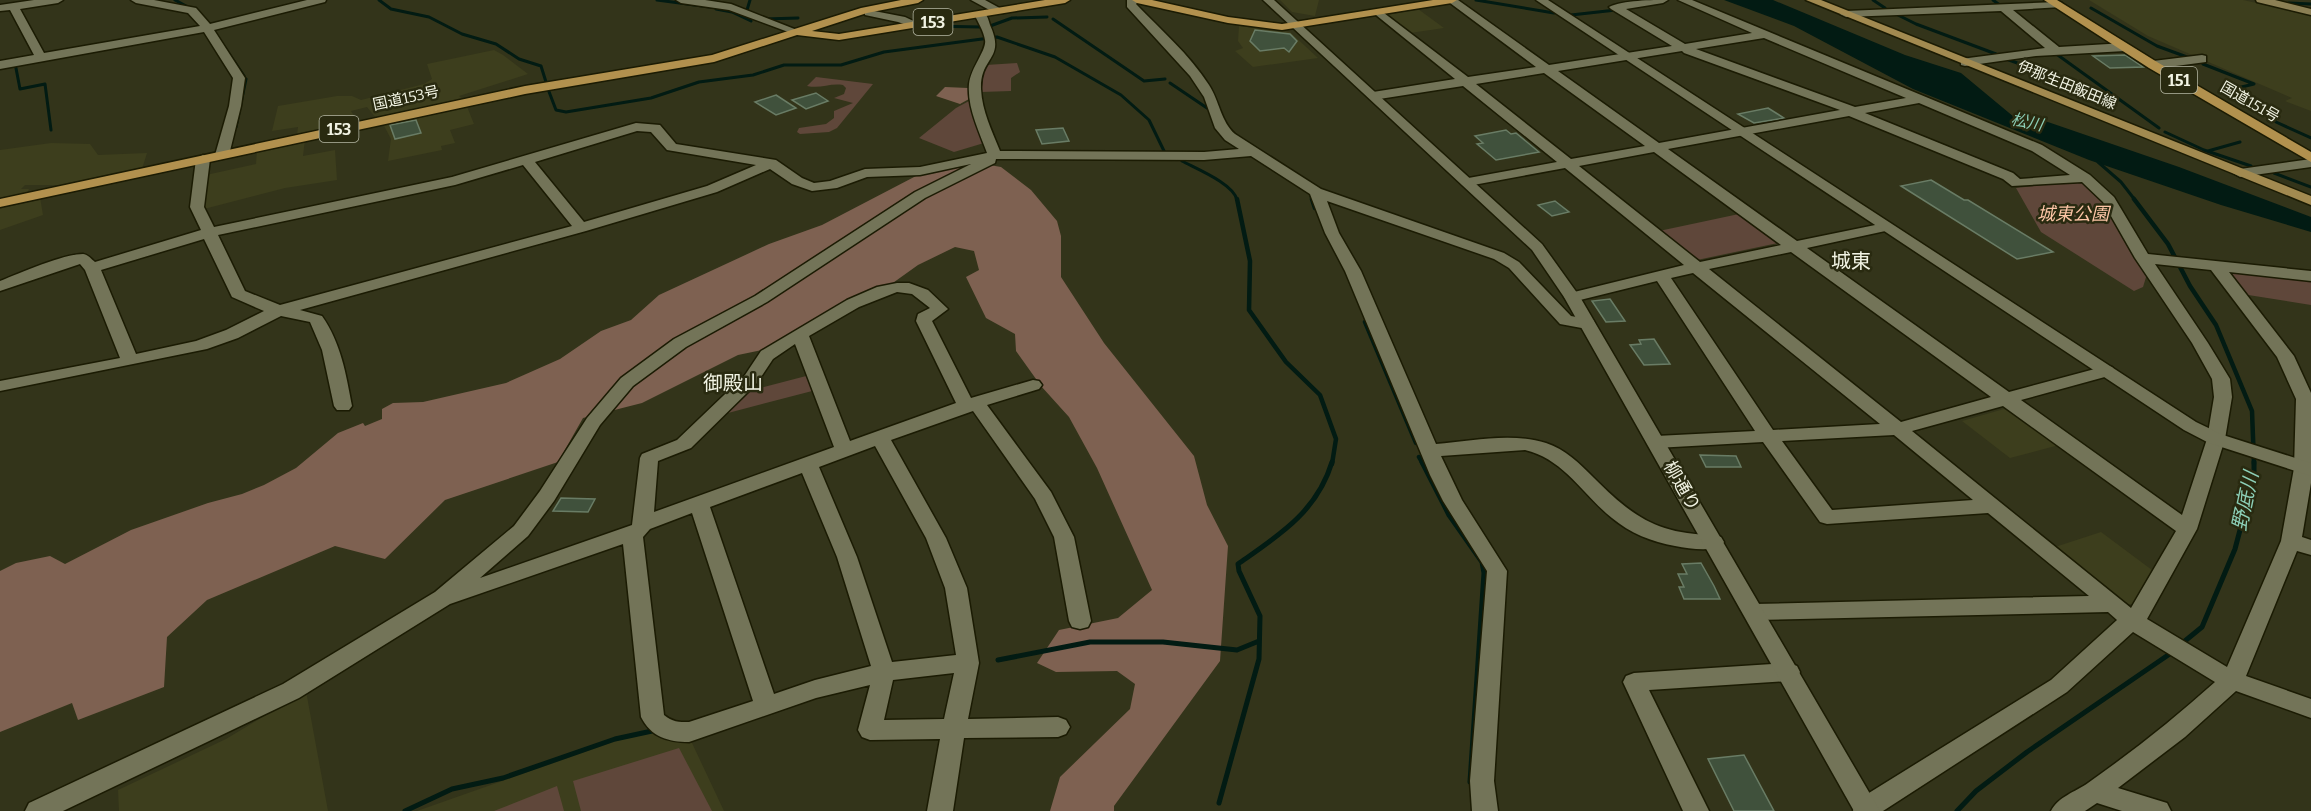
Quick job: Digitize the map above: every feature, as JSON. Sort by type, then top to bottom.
[{"type":"highway","name":"国道153号","points":[[795,31],[820,18],[885,0]]},
{"type":"highway","name":"国道153号","points":[[0,203],[537,87],[729,55],[795,31],[865,10],[918,0]]},
{"type":"highway","name":"国道153号","points":[[795,31],[839,37],[1065,0]]},
{"type":"highway","points":[[1136,0],[1243,23],[1296,26],[1451,0]]},
{"type":"highway","name":"国道151号","points":[[2054,3],[2153,65],[2311,158]]},
{"type":"main road","name":"伊那生田飯田線","points":[[1810,0],[2311,201]]},
{"type":"main road","points":[[2261,0],[2311,12]]},
{"type":"street","points":[[0,8],[20,3],[58,0]]},
{"type":"street","points":[[136,0],[192,10],[206,27],[239,78],[235,106],[222,154]]},
{"type":"street","points":[[0,65],[206,27],[321,0]]},
{"type":"street","points":[[681,0],[731,8],[795,31]]},
{"type":"street","points":[[752,15],[756,0]]},
{"type":"street","points":[[976,0],[999,11]]},
{"type":"street","points":[[1136,0],[1131,2],[1131,5],[1208,92],[1215,119],[1222,132],[1316,192],[1499,256],[1514,265],[1566,320],[1587,324]]},
{"type":"street","name":"柳通り","points":[[1268,0],[1537,247],[1572,297],[1789,672],[1866,810]]},
{"type":"street","points":[[1451,0],[2187,530]]},
{"type":"street","points":[[1541,0],[2190,426],[2222,441],[2300,466]]},
{"type":"street","points":[[1663,0],[1615,7],[1678,48],[1851,112],[2007,176],[2017,183],[2085,178]]},
{"type":"street","points":[[1683,0],[2037,148],[2085,178],[2109,200],[2150,259],[2221,379],[2222,441],[2187,530],[2144,610],[2140,626],[2059,686],[1866,810]]},
{"type":"street","points":[[1929,0],[1943,10]]},
{"type":"street","points":[[20,3],[40,58]]},
{"type":"street","points":[[1846,14],[2004,8],[2054,3]]},
{"type":"street","points":[[2004,8],[2056,51]]},
{"type":"street","points":[[868,13],[901,19],[916,25]]},
{"type":"street","points":[[1380,13],[2140,626],[2226,676],[2311,709]]},
{"type":"street","points":[[980,14],[990,45],[976,69],[976,98],[981,121],[995,155]]},
{"type":"street","points":[[1373,96],[1765,34]]},
{"type":"street","points":[[1965,62],[2056,51],[2125,47]]},
{"type":"street","points":[[2153,65],[2202,60]]},
{"type":"street","points":[[1468,182],[1921,99]]},
{"type":"street","points":[[92,268],[208,233],[455,181],[636,127],[655,128],[672,147],[771,163],[803,185],[822,187],[865,172],[920,171],[995,155],[1036,157],[1204,156],[1252,152]]},
{"type":"street","points":[[38,811],[291,691],[443,598],[510,543],[525,527],[593,422],[627,382],[680,343],[746,309],[920,195],[974,170],[995,155]]},
{"type":"street","points":[[203,159],[197,207],[238,294],[248,301],[278,311],[316,319],[333,354],[343,406]]},
{"type":"street","points":[[526,160],[581,228]]},
{"type":"street","points":[[0,386],[201,345],[232,334],[278,311],[581,228],[711,189],[771,163]]},
{"type":"street","points":[[2240,173],[2311,163]]},
{"type":"street","points":[[1316,192],[1332,233],[1353,271],[1453,501],[1497,570],[1496,618],[1482,780],[1485,811]]},
{"type":"street","points":[[1572,297],[1661,275],[1885,227]]},
{"type":"street","points":[[0,286],[83,259],[92,268],[130,361]]},
{"type":"street","points":[[2150,259],[2311,276]]},
{"type":"street","points":[[2064,811],[2095,792],[2177,730],[2226,676],[2301,545],[2300,466],[2308,400],[2285,356],[2211,265]]},
{"type":"street","points":[[1661,275],[1767,434],[1827,517],[1992,506]]},
{"type":"street","points":[[968,663],[884,672],[815,689],[689,732],[671,732],[659,726],[653,717],[638,529],[649,458],[684,444],[751,379],[766,355],[800,334],[883,291],[901,287],[916,290],[940,309],[924,317],[924,321],[972,404],[1044,497],[1064,537],[1080,621]]},
{"type":"street","points":[[800,334],[844,450]]},
{"type":"street","points":[[1656,442],[1767,434],[1898,429],[2106,371]]},
{"type":"street","points":[[443,598],[465,593],[880,437],[1033,385]]},
{"type":"street","points":[[880,437],[936,538],[956,588],[968,663],[940,811]]},
{"type":"street","points":[[1431,450],[1525,444],[1538,446],[1558,455],[1628,520],[1645,530],[1680,541],[1714,542]]},
{"type":"street","points":[[808,464],[847,557],[884,672],[870,730],[1058,727]]},
{"type":"street","points":[[699,504],[766,705]]},
{"type":"street","points":[[1754,612],[2113,604]]},
{"type":"street","points":[[1696,811],[1634,682],[1789,672]]},
{"type":"street","points":[[2095,792],[2158,811]]},
{"type":"shaded area","points":[[1280,0],[1319,0],[1315,16],[1292,12]]},
{"type":"shaded area","points":[[2089,0],[2243,0],[2311,15],[2311,111],[2285,101],[2292,98],[2148,36]]},
{"type":"shaded area","points":[[1418,9],[1444,28],[1410,33],[1387,15]]},
{"type":"shaded area","points":[[1239,26],[1290,32],[1318,58],[1253,67],[1235,51],[1243,48],[1238,41]]},
{"type":"shaded area","points":[[494,50],[528,74],[459,96],[463,99],[376,118],[367,107],[351,111],[358,122],[297,135],[298,127],[272,131],[278,106],[337,96],[352,96],[361,100],[424,84],[432,79],[427,64]]},
{"type":"shaded area","points":[[945,87],[968,88],[969,99],[960,104],[936,96]]},
{"type":"shaded area","points":[[466,104],[474,124],[450,130],[455,143],[441,146],[442,150],[388,161],[391,139],[382,122]]},
{"type":"shaded area","points":[[305,139],[303,156],[335,150],[337,180],[285,188],[204,209],[206,175],[256,164],[257,150]]},
{"type":"shaded area","points":[[51,143],[90,144],[98,155],[147,153],[142,169],[65,185],[25,185],[21,189],[29,189],[27,194],[0,200],[0,150]]},
{"type":"shaded area","points":[[972,162],[1001,167],[1031,190],[1057,221],[1061,236],[1061,277],[1104,343],[1194,456],[1207,505],[1228,546],[1220,661],[1114,806],[1114,811],[1050,811],[1060,777],[1130,709],[1135,684],[1117,671],[1056,672],[1037,663],[1059,630],[1118,618],[1152,590],[1097,468],[1069,417],[1041,386],[1016,351],[1015,334],[986,318],[966,277],[979,270],[974,251],[955,247],[918,265],[890,285],[793,332],[762,350],[738,355],[642,403],[583,418],[558,462],[445,500],[385,559],[335,546],[207,600],[167,637],[164,687],[78,720],[72,703],[0,732],[0,571],[16,563],[50,556],[65,564],[131,530],[264,485],[296,468],[338,433],[363,423],[365,426],[382,419],[382,409],[393,403],[423,402],[506,383],[560,359],[601,331],[631,320],[659,295],[769,244],[822,225],[916,176]]},
{"type":"shaded area","points":[[40,197],[43,215],[0,230],[0,206]]},
{"type":"shaded area","points":[[2004,409],[2012,412],[2059,445],[2010,458],[1962,421]]},
{"type":"shaded area","points":[[2101,532],[2152,570],[2133,604],[2127,604],[2055,547]]},
{"type":"shaded area","points":[[306,691],[328,811],[119,811],[118,790],[226,739]]},
{"type":"shaded area","points":[[653,728],[662,738],[692,743],[724,811],[417,811]]},
{"type":"green space","points":[[1017,63],[1020,72],[1011,78],[1011,91],[981,92],[981,70],[986,65]]},
{"type":"green space","points":[[816,77],[873,84],[837,128],[829,132],[800,134],[797,132],[799,128],[826,124],[834,118],[834,111],[853,103],[834,98],[844,94],[846,88],[843,85],[807,86]]},
{"type":"green space","points":[[969,101],[984,143],[954,152],[919,138],[956,108]]},
{"type":"green space","name":"城東公園","points":[[2080,181],[2100,196],[2118,222],[2147,274],[2143,287],[2134,291],[2041,232],[2016,188]]},
{"type":"green space","points":[[1739,214],[1778,243],[1697,260],[1659,231]]},
{"type":"green space","points":[[2225,271],[2311,279],[2311,305],[2242,294]]},
{"type":"green space","points":[[810,375],[816,390],[728,413],[752,390]]},
{"type":"green space","points":[[679,748],[712,811],[581,811],[573,781]]},
{"type":"green space","points":[[557,786],[564,811],[494,811]]},
{"type":"water","name":"松川","points":[[1724,0],[1773,0],[1905,55],[1961,73],[2014,117],[2045,121],[2179,167],[2311,217],[2311,232],[2221,205],[2089,160],[1913,89],[1794,26]]},
{"type":"building","points":[[1255,30],[1290,34],[1297,41],[1289,52],[1284,48],[1260,51],[1250,41]]},
{"type":"building","points":[[2125,55],[2143,67],[2110,68],[2093,56]]},
{"type":"building","points":[[816,93],[828,101],[806,109],[792,100]]},
{"type":"building","points":[[776,95],[796,108],[776,115],[755,102]]},
{"type":"building","points":[[1768,108],[1784,118],[1754,123],[1738,114]]},
{"type":"building","points":[[416,120],[421,133],[395,139],[390,125]]},
{"type":"building","points":[[1063,128],[1069,141],[1042,144],[1036,130]]},
{"type":"building","points":[[1506,130],[1511,134],[1516,133],[1539,152],[1496,160],[1477,144],[1483,143],[1475,136]]},
{"type":"building","points":[[1931,180],[2053,252],[2017,259],[1901,186]]},
{"type":"building","points":[[1555,201],[1569,212],[1552,216],[1538,205]]},
{"type":"building","points":[[1610,299],[1625,321],[1606,322],[1592,301]]},
{"type":"building","points":[[1654,339],[1670,364],[1644,365],[1630,345],[1641,344],[1639,340]]},
{"type":"building","points":[[1700,455],[1736,456],[1741,467],[1706,467]]},
{"type":"building","points":[[561,498],[595,499],[588,512],[553,511]]},
{"type":"building","points":[[1701,563],[1720,599],[1684,599],[1679,587],[1684,587],[1678,574],[1687,574],[1682,564]]},
{"type":"building","points":[[1744,755],[1774,811],[1734,811],[1708,759]]},
{"type":"waterway","points":[[175,0],[186,6]]},
{"type":"waterway","points":[[379,0],[391,9],[429,17],[462,34],[496,44],[519,59],[541,66],[546,82]]},
{"type":"waterway","points":[[657,0],[710,7]]},
{"type":"waterway","points":[[747,10],[750,0]]},
{"type":"waterway","points":[[1476,0],[1554,13]]},
{"type":"waterway","points":[[1873,0],[1885,8]]},
{"type":"waterway","points":[[1993,0],[2001,6]]},
{"type":"waterway","points":[[2289,3],[2311,4]]},
{"type":"waterway","points":[[2091,8],[2157,46],[2187,57]]},
{"type":"waterway","points":[[716,9],[732,12],[751,21]]},
{"type":"waterway","points":[[1571,15],[1616,10]]},
{"type":"waterway","points":[[1896,14],[1916,24],[1996,54]]},
{"type":"waterway","points":[[990,26],[1012,18],[1047,17]]},
{"type":"waterway","points":[[765,19],[798,18]]},
{"type":"waterway","points":[[1053,19],[1144,81],[1165,79]]},
{"type":"waterway","points":[[926,26],[982,27]]},
{"type":"waterway","points":[[217,36],[244,76]]},
{"type":"waterway","points":[[548,89],[556,110],[566,112],[651,98],[699,82],[753,75],[784,65],[841,65],[884,52],[997,37],[1055,57],[1121,95],[1149,120],[1165,153]]},
{"type":"waterway","points":[[2055,53],[2159,128]]},
{"type":"waterway","points":[[2009,60],[2100,93]]},
{"type":"waterway","points":[[15,63],[20,89],[45,84],[51,130]]},
{"type":"waterway","points":[[2203,64],[2254,84],[2229,90],[2264,109],[2276,122],[2311,138]]},
{"type":"waterway","points":[[236,127],[246,79]]},
{"type":"waterway","points":[[1170,83],[1207,108]]},
{"type":"waterway","points":[[2165,132],[2204,150],[2251,166]]},
{"type":"waterway","points":[[2208,151],[2240,142]]},
{"type":"waterway","points":[[1182,161],[1222,183],[1229,188],[1237,200]]},
{"type":"waterway","name":"野底川","points":[[2098,162],[2121,182],[2135,200]]},
{"type":"waterway","points":[[2274,173],[2311,187]]},
{"type":"waterway","points":[[1311,196],[1312,200]]},
{"type":"waterway","points":[[1237,199],[1250,261],[1249,310],[1286,362],[1320,395],[1336,439],[1332,464]]},
{"type":"waterway","points":[[1312,199],[1315,208]]},
{"type":"waterway","name":"野底川","points":[[2134,199],[2168,244],[2190,286],[2216,325],[2252,411],[2254,464]]},
{"type":"waterway","points":[[1365,322],[1416,443]]},
{"type":"waterway","points":[[1419,457],[1423,464]]},
{"type":"waterway","points":[[1219,803],[1259,659],[1260,616],[1239,571],[1238,564],[1281,533],[1306,509],[1317,495],[1332,462]]},
{"type":"waterway","points":[[1422,462],[1449,515],[1482,562],[1484,573],[1470,782]]},
{"type":"waterway","name":"野底川","points":[[2180,645],[2202,627],[2235,549],[2254,477],[2254,464]]},
{"type":"waterway","points":[[998,660],[1090,642],[1163,642],[1237,650],[1259,641]]},
{"type":"waterway","name":"野底川","points":[[1957,811],[1976,791],[2027,752],[2174,651]]},
{"type":"waterway","points":[[405,811],[452,789],[503,778],[615,739],[652,731]]},
{"type":"district","name":"城東","points":[[1851,261]]},
{"type":"district","name":"御殿山","points":[[733,383]]}]
